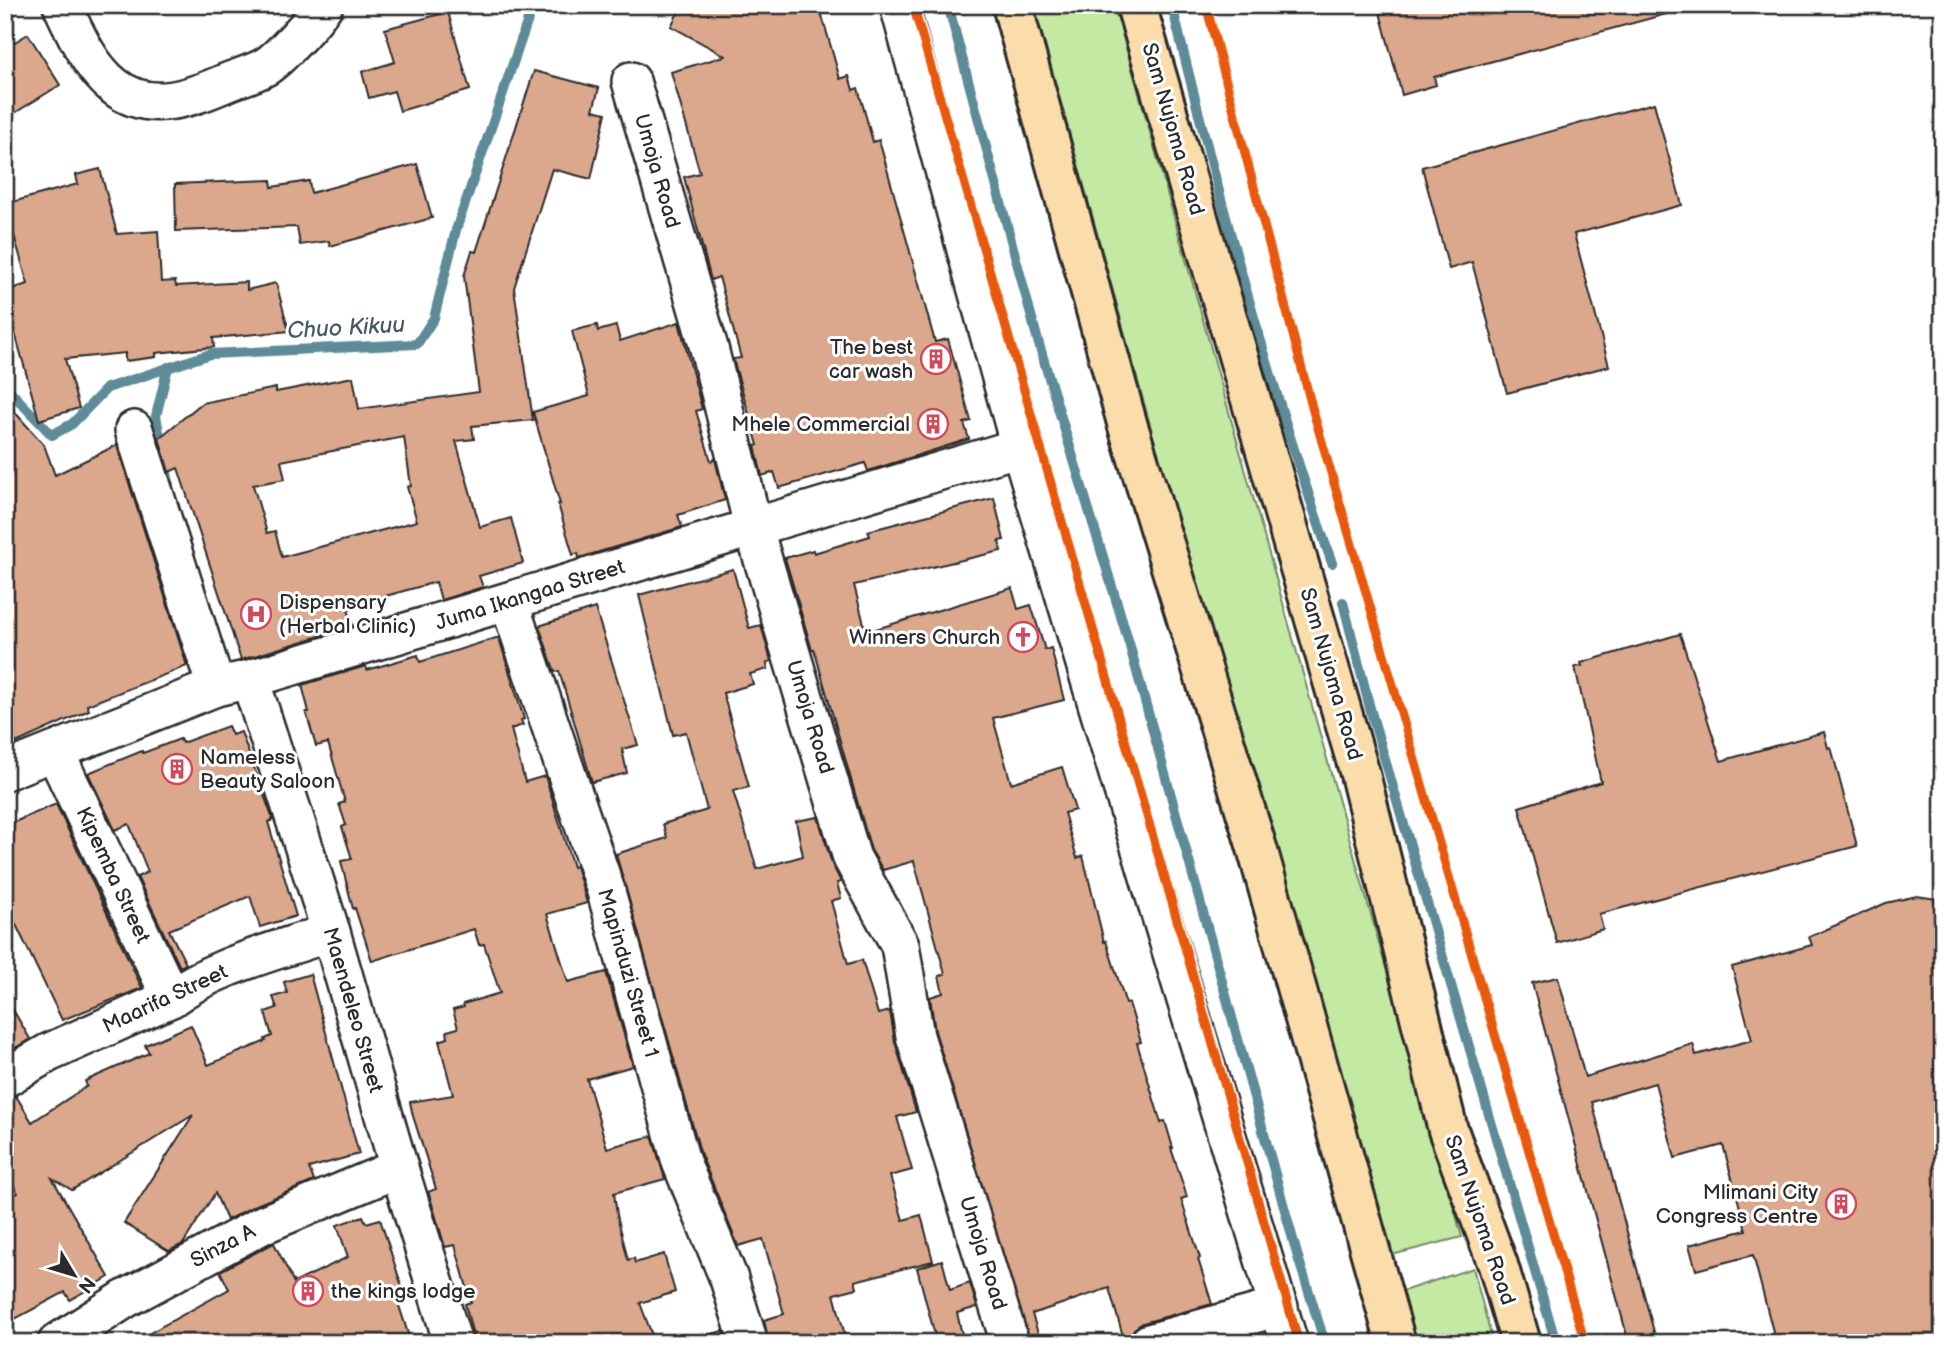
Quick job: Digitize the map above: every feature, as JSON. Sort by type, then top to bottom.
[{"type":"main road","points":[[1012,5],[1127,424],[1256,848],[1395,1343]]},
{"type":"main road","name":"Sam Nujoma Road","points":[[1136,5],[1360,774],[1448,1130],[1498,1265],[1521,1343]]},
{"type":"main road","points":[[1448,1130],[1535,1343]]},
{"type":"street","points":[[62,5],[80,43],[113,85],[135,99],[158,102],[188,99],[266,67],[324,5]]},
{"type":"street","points":[[899,5],[1020,447],[1289,1343]]},
{"type":"street","name":"Umoja Road","points":[[631,81],[709,348],[753,527],[852,858],[900,945],[915,1036],[1010,1343]]},
{"type":"street","name":"Maendeleo Street","points":[[134,430],[331,932],[453,1343]]},
{"type":"street","name":"Juma Ikangaa Street","points":[[5,771],[233,683],[1020,447]]},
{"type":"street","name":"Mapinduzi Street 1","points":[[509,602],[605,888],[681,1162],[729,1279],[749,1343]]},
{"type":"street","name":"Kipemba Street","points":[[55,752],[171,998]]},
{"type":"street","name":"Maarifa Street","points":[[5,1078],[48,1053],[171,998],[185,988],[227,969],[331,932]]},
{"type":"street","name":"Sinza A","points":[[57,1343],[125,1299],[262,1225],[399,1168]]},
{"type":"street","points":[[1149,1343],[1279,1307]]},
{"type":"green space","points":[[1034,5],[1114,5],[1462,1237],[1380,1258]]},
{"type":"green space","points":[[1473,1268],[1493,1343],[1402,1343],[1388,1296]]},
{"type":"building","points":[[682,5],[819,5],[840,79],[849,76],[853,90],[858,88],[873,142],[879,140],[935,342],[948,339],[971,421],[964,423],[969,439],[868,471],[865,463],[779,488],[774,472],[762,476],[755,446],[758,445],[733,359],[741,358],[719,277],[711,280],[684,177],[700,173],[671,72],[725,56],[671,26]]},
{"type":"building","points":[[1378,5],[1669,5],[1670,13],[1434,77],[1436,85],[1402,95]]},
{"type":"building","points":[[448,12],[470,90],[400,111],[394,91],[369,98],[362,72],[395,62],[385,29]]},
{"type":"building","points":[[28,34],[60,85],[5,119],[5,48]]},
{"type":"building","points":[[534,71],[599,88],[593,110],[606,113],[591,179],[552,169],[514,288],[533,420],[472,426],[474,439],[456,441],[480,527],[511,518],[523,563],[479,576],[483,587],[441,600],[436,582],[375,599],[376,601],[348,609],[353,626],[241,660],[178,468],[169,472],[159,438],[202,403],[276,388],[276,392],[353,377],[359,409],[479,392],[464,276],[472,251],[476,252]],"holes":[[[404,437],[411,486],[407,487],[417,521],[282,557],[275,531],[267,533],[253,485],[285,479],[281,461]]]},
{"type":"building","points":[[1654,103],[1682,205],[1574,234],[1609,366],[1507,393],[1472,262],[1449,269],[1422,167]]},
{"type":"building","points":[[417,164],[432,218],[330,246],[329,241],[300,245],[297,227],[176,231],[175,184],[271,180],[272,187],[309,181],[311,193]]},
{"type":"building","points":[[100,169],[117,234],[158,231],[161,282],[175,281],[176,286],[247,282],[247,290],[276,283],[289,331],[213,338],[214,347],[156,353],[156,357],[125,361],[125,353],[65,359],[79,408],[39,420],[6,300],[11,299],[8,290],[28,284],[5,204],[78,184],[76,175]]},
{"type":"building","points":[[679,322],[702,409],[696,411],[711,461],[715,459],[725,500],[678,515],[682,527],[579,558],[578,553],[573,555],[533,412],[589,396],[572,331],[597,325],[598,331],[616,326],[620,341]]},
{"type":"building","points":[[5,401],[44,445],[55,475],[117,445],[187,666],[87,705],[89,710],[16,743],[13,736],[5,739]]},
{"type":"building","points":[[994,498],[1004,540],[999,541],[1001,551],[854,585],[866,632],[1012,588],[1018,609],[1031,605],[1045,650],[1051,648],[1064,700],[993,718],[1011,783],[1062,767],[1075,810],[1064,813],[1077,858],[1083,856],[1104,942],[1106,941],[1126,1004],[1129,1003],[1141,1042],[1137,1043],[1161,1123],[1165,1121],[1187,1197],[1181,1199],[1212,1304],[1143,1323],[1134,1329],[1128,1343],[1125,1343],[1109,1288],[1032,1314],[1041,1343],[1030,1343],[935,1031],[930,997],[943,993],[939,976],[945,974],[914,861],[883,870],[871,850],[814,649],[812,650],[785,558],[813,550],[814,553],[870,536],[868,531]]},
{"type":"building","points":[[733,569],[749,628],[761,625],[771,661],[767,663],[768,669],[750,674],[753,684],[723,693],[749,787],[733,791],[757,869],[803,856],[796,821],[818,817],[832,864],[841,882],[837,883],[841,898],[831,901],[848,964],[862,960],[878,1014],[890,1011],[895,1042],[916,1112],[897,1117],[912,1170],[890,1176],[903,1220],[921,1215],[933,1261],[855,1281],[857,1288],[834,1294],[847,1343],[769,1343],[764,1320],[784,1314],[763,1239],[738,1246],[701,1155],[616,854],[667,838],[663,824],[707,810],[686,732],[673,735],[639,595]]},
{"type":"building","points":[[595,608],[638,745],[622,749],[627,773],[592,782],[559,671],[555,672],[539,626]]},
{"type":"building","points":[[1680,634],[1721,761],[1824,732],[1828,748],[1831,747],[1857,846],[1599,914],[1603,929],[1557,943],[1519,807],[1601,782],[1575,667]]},
{"type":"building","points":[[499,638],[524,719],[521,720],[523,725],[511,729],[525,782],[545,776],[587,903],[547,914],[568,982],[606,972],[633,1066],[587,1079],[607,1148],[652,1136],[665,1179],[614,1193],[628,1260],[634,1258],[635,1263],[664,1254],[675,1292],[640,1303],[655,1343],[475,1343],[465,1304],[471,1302],[455,1245],[445,1247],[428,1192],[436,1189],[410,1102],[453,1095],[439,1041],[448,1038],[447,1031],[458,1028],[453,1010],[464,1007],[463,1004],[500,993],[484,944],[479,945],[474,929],[372,961],[355,908],[353,909],[341,861],[352,859],[342,827],[346,825],[339,804],[345,802],[328,743],[316,746],[306,712],[309,712],[302,685],[366,666],[367,670],[418,655],[420,662]]},
{"type":"building","points":[[228,726],[232,735],[241,732],[272,817],[273,820],[268,822],[296,916],[260,927],[250,896],[169,930],[186,964],[180,967],[137,877],[148,872],[129,824],[115,830],[88,773],[142,751],[143,753],[180,739],[182,743]]},
{"type":"building","points":[[56,804],[142,988],[62,1020],[5,902],[5,826]]},
{"type":"building","name":"Mlimani City Congress Centre","points":[[1917,896],[1943,900],[1943,1343],[1776,1343],[1753,1255],[1696,1270],[1689,1245],[1746,1230],[1723,1145],[1675,1158],[1655,1083],[1592,1102],[1657,1343],[1629,1343],[1532,983],[1558,977],[1585,1077],[1693,1044],[1696,1055],[1752,1040],[1732,967],[1812,945],[1809,937],[1886,903]]},
{"type":"building","points":[[310,974],[359,1154],[309,1168],[314,1181],[227,1220],[215,1193],[183,1244],[169,1251],[124,1223],[193,1115],[72,1190],[52,1178],[109,1277],[70,1300],[65,1292],[15,1319],[5,1300],[5,1200],[18,1193],[5,1172],[5,1099],[16,1096],[32,1122],[87,1086],[85,1081],[149,1053],[145,1045],[191,1025],[208,1065],[272,1036],[265,1012],[277,1008],[273,997],[287,993],[284,982]]},
{"type":"building","points":[[5,996],[30,1039],[5,1054]]},
{"type":"building","points":[[363,1216],[366,1223],[380,1219],[402,1287],[394,1290],[411,1343],[132,1343],[229,1289],[220,1271],[274,1243],[294,1283],[348,1257],[337,1225]]},
{"type":"building","points":[[942,1260],[950,1290],[970,1283],[977,1307],[957,1313],[964,1343],[937,1343],[917,1268]]},
{"type":"building","points":[[723,1331],[727,1343],[709,1343],[708,1335]]},
{"type":"waterway","name":"Chuo Kikuu","points":[[5,386],[52,435],[72,424],[107,388],[210,354],[417,344],[434,318],[456,230],[533,5]]},
{"type":"waterway","points":[[948,5],[1038,341],[1129,643],[1297,1254],[1325,1343]]},
{"type":"waterway","points":[[1172,5],[1245,286],[1286,425],[1332,563]]},
{"type":"waterway","points":[[168,367],[156,416],[169,483]]},
{"type":"waterway","points":[[1343,602],[1371,712],[1556,1343]]},
{"type":"cycle path","points":[[913,5],[1299,1343]]},
{"type":"cycle path","points":[[1206,5],[1313,411],[1585,1343]]},
{"type":"place","name":"The best car wash","points":[[936,359]]},
{"type":"place","name":"Mhele Commercial","points":[[933,424]]},
{"type":"place","name":"Dispensary (Herbal Clinic)","points":[[256,614]]},
{"type":"place","name":"Winners Church","points":[[1023,637]]},
{"type":"place","name":"Nameless Beauty Saloon","points":[[177,769]]},
{"type":"place","name":"Mlimani City Congress Centre","points":[[1841,1204]]},
{"type":"place","name":"the kings lodge","points":[[308,1291]]}]
